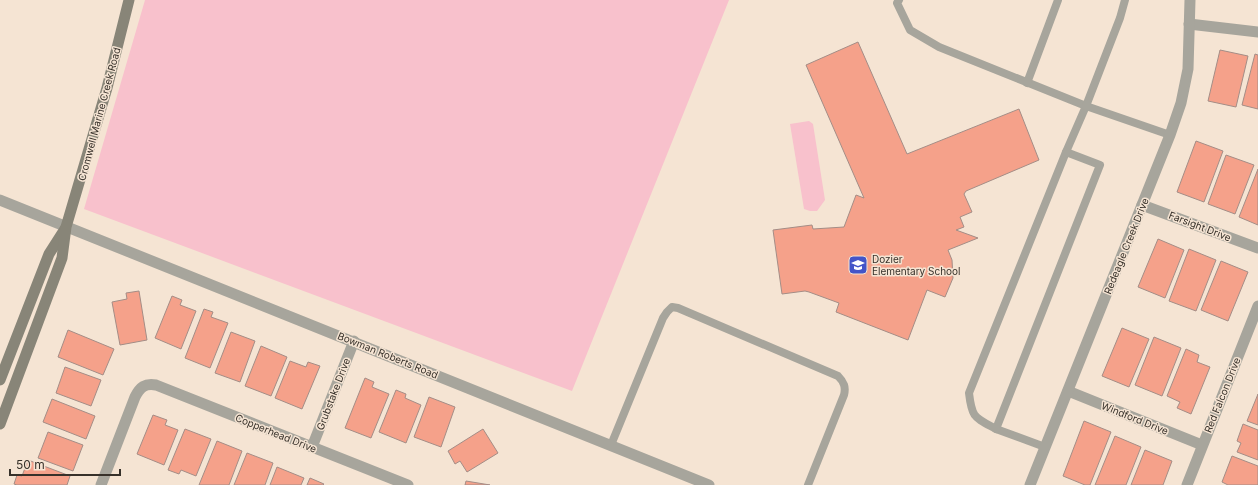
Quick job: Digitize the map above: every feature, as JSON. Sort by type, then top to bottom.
[{"type":"main road","name":"Cromwell Marine Creek Road","points":[[0,424],[62,258],[66,227],[107,88],[129,0]]},
{"type":"main road","name":"Cromwell Marine Creek Road","points":[[0,380],[48,254],[66,227]]},
{"type":"street","name":"Redeagle Creek Drive","points":[[1030,485],[1170,136],[1181,103],[1188,70],[1190,0]]},
{"type":"street","points":[[1189,24],[1258,32]]},
{"type":"street","name":"Bowman Roberts Road","points":[[0,200],[710,485]]},
{"type":"street","name":"Farsight Drive","points":[[1142,205],[1258,248]]},
{"type":"street","name":"Red Falcon Drive","points":[[1187,485],[1258,306]]},
{"type":"street","name":"Grubstake Drive","points":[[312,447],[354,342]]},
{"type":"street","name":"Copperhead Drive","points":[[101,485],[135,397],[139,389],[144,385],[150,384],[156,384],[408,485]]},
{"type":"street","name":"Windford Drive","points":[[1068,391],[1202,445]]},
{"type":"lane","points":[[899,0],[897,3],[910,30],[939,47],[1086,106],[1170,136]]},
{"type":"lane","points":[[1027,83],[1058,0]]},
{"type":"lane","points":[[1045,447],[996,429],[979,420],[971,411],[969,393],[1086,106],[1120,18],[1125,0]]},
{"type":"lane","points":[[996,429],[1100,165],[1066,152]]},
{"type":"lane","points":[[611,445],[663,318],[672,307],[678,308],[838,376],[844,381],[846,389],[844,396],[808,485]]},
{"type":"shaded area","points":[[145,0],[729,0],[572,391],[84,209]]},
{"type":"shaded area","points":[[809,121],[813,124],[825,200],[817,211],[804,209],[790,124]]},
{"type":"building","points":[[858,42],[907,154],[1019,109],[1039,160],[966,191],[964,194],[972,212],[960,217],[964,227],[956,230],[978,238],[948,250],[952,260],[953,278],[945,297],[927,290],[908,340],[836,312],[839,303],[809,292],[805,291],[782,294],[773,230],[812,225],[813,229],[844,227],[856,195],[864,198],[806,65]]},
{"type":"building","points":[[1220,50],[1248,56],[1236,107],[1208,101]]},
{"type":"building","points":[[1255,54],[1258,55],[1258,109],[1242,105]]},
{"type":"building","points":[[1196,141],[1223,151],[1204,202],[1177,192]]},
{"type":"building","points":[[1226,155],[1254,165],[1235,214],[1208,204]]},
{"type":"building","points":[[1258,169],[1258,225],[1239,217]]},
{"type":"building","points":[[1158,239],[1184,250],[1165,298],[1138,287]]},
{"type":"building","points":[[1189,249],[1216,260],[1196,311],[1169,301]]},
{"type":"building","points":[[1221,261],[1248,272],[1228,321],[1201,310]]},
{"type":"building","points":[[139,291],[147,340],[120,345],[112,302],[127,299],[126,293]]},
{"type":"building","points":[[172,296],[182,300],[180,305],[196,311],[181,349],[155,338]]},
{"type":"building","points":[[204,309],[213,312],[211,317],[228,323],[210,368],[185,358]]},
{"type":"building","points":[[1122,328],[1149,339],[1129,387],[1102,376]]},
{"type":"building","points":[[68,330],[114,349],[103,375],[58,357]]},
{"type":"building","points":[[231,332],[255,341],[240,382],[215,373]]},
{"type":"building","points":[[1154,337],[1181,348],[1162,396],[1135,385]]},
{"type":"building","points":[[261,346],[287,357],[271,396],[245,386]]},
{"type":"building","points":[[1186,349],[1199,355],[1197,362],[1210,367],[1191,414],[1177,408],[1180,402],[1167,396]]},
{"type":"building","points":[[290,361],[306,367],[308,362],[320,366],[302,409],[275,398]]},
{"type":"building","points":[[65,367],[101,380],[91,406],[56,393]]},
{"type":"building","points":[[365,378],[374,382],[372,387],[389,394],[371,438],[345,428]]},
{"type":"building","points":[[396,390],[406,394],[405,398],[421,405],[406,443],[379,432]]},
{"type":"building","points":[[1258,394],[1258,425],[1247,421]]},
{"type":"building","points":[[429,397],[455,407],[441,447],[414,437]]},
{"type":"building","points":[[52,399],[95,416],[86,439],[43,422]]},
{"type":"building","points":[[153,415],[167,420],[165,425],[178,430],[164,465],[137,454]]},
{"type":"building","points":[[1084,421],[1111,432],[1090,485],[1085,485],[1063,476]]},
{"type":"building","points":[[1243,424],[1258,430],[1258,460],[1237,452],[1241,443],[1237,441]]},
{"type":"building","points":[[185,429],[211,439],[196,476],[181,470],[179,474],[168,470]]},
{"type":"building","points":[[483,429],[498,453],[467,472],[460,461],[455,464],[448,451]]},
{"type":"building","points":[[48,432],[83,445],[73,471],[38,458]]},
{"type":"building","points":[[1115,436],[1141,447],[1126,485],[1095,485]]},
{"type":"building","points":[[217,441],[242,451],[229,485],[199,485]]},
{"type":"building","points":[[1145,450],[1172,461],[1163,485],[1131,485]]},
{"type":"building","points":[[247,453],[273,463],[265,485],[234,485]]},
{"type":"building","points":[[1232,456],[1258,466],[1258,485],[1228,485],[1222,482]]},
{"type":"building","points":[[28,460],[70,476],[67,485],[14,484],[17,475],[22,476]]},
{"type":"building","points":[[277,467],[304,478],[301,485],[270,485]]},
{"type":"building","points":[[310,478],[324,484],[307,485]]},
{"type":"building","points":[[466,481],[490,485],[465,485]]},
{"type":"place","name":"Dozier Elementary School","points":[[858,265]]}]
